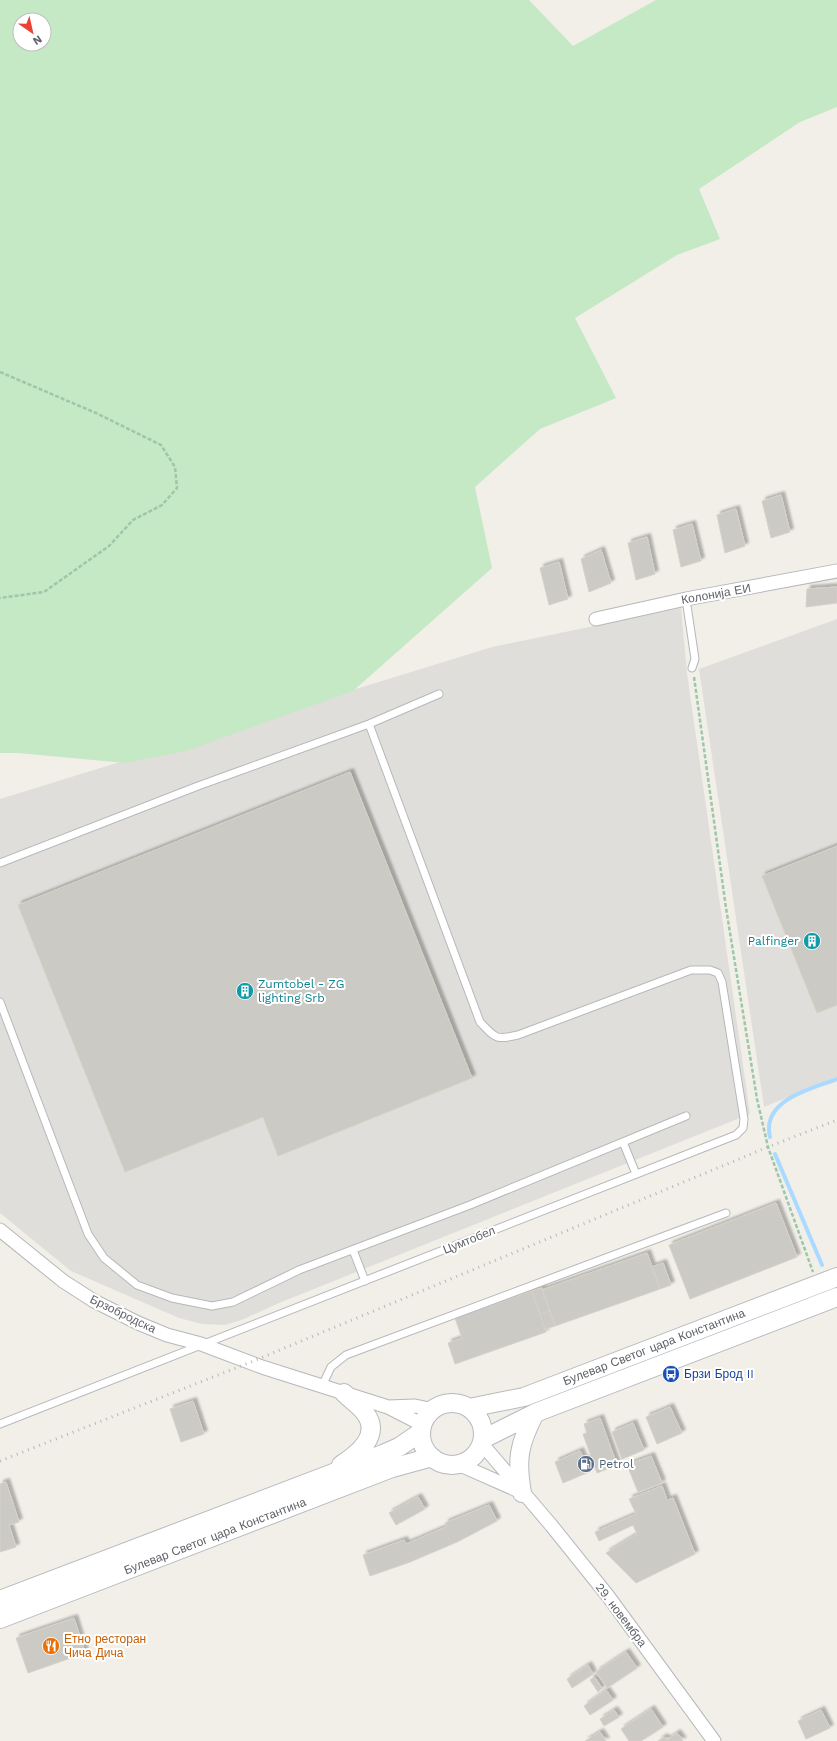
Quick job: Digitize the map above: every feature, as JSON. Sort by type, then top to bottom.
[{"type":"main road","name":"Булевар Светог цара Константина","points":[[469,1408],[524,1397],[837,1278]]},
{"type":"main road","name":"Булевар Светог цара Константина","points":[[482,1442],[534,1414],[837,1297]]},
{"type":"main road","points":[[324,1477],[355,1455],[369,1440],[371,1424],[366,1413],[344,1394]]},
{"type":"main road","points":[[448,1404],[455,1404],[469,1408],[475,1413],[482,1425],[482,1442],[475,1455],[464,1463],[447,1465],[432,1457],[424,1446],[422,1428],[434,1410],[448,1404]]},
{"type":"main road","points":[[522,1493],[519,1474],[519,1454],[524,1434],[534,1414]]},
{"type":"main road","name":"Булевар Светог цара Константина","points":[[0,1600],[384,1454],[422,1428]]},
{"type":"main road","name":"Булевар Светог цара Константина","points":[[0,1619],[392,1468],[432,1457]]},
{"type":"street","name":"Колонија ЕИ","points":[[596,619],[686,599],[837,571]]},
{"type":"street","name":"Брзобродска","points":[[0,1230],[63,1281],[94,1301],[138,1323],[160,1332],[201,1344],[262,1367],[388,1408]]},
{"type":"street","points":[[388,1408],[415,1406],[434,1410]]},
{"type":"street","points":[[388,1408],[422,1428]]},
{"type":"street","name":"29. новембра","points":[[482,1442],[522,1493],[551,1525],[608,1596],[714,1741]]},
{"type":"street","name":"29. новембра","points":[[458,1464],[522,1493]]},
{"type":"lane","points":[[686,599],[695,659],[692,668]]},
{"type":"lane","points":[[0,863],[198,786],[369,724],[439,694]]},
{"type":"lane","name":"Цумтобел","points":[[0,1424],[736,1135],[743,1128],[744,1119],[722,982],[718,973],[710,970],[691,970],[518,1034],[501,1039],[492,1035],[480,1022],[369,724]]},
{"type":"lane","points":[[0,1002],[88,1234],[104,1258],[137,1285],[172,1298],[212,1306],[233,1302],[299,1270],[470,1205],[686,1116]]},
{"type":"lane","points":[[623,1142],[636,1174]]},
{"type":"lane","points":[[322,1386],[331,1367],[346,1355],[726,1213]]},
{"type":"lane","points":[[353,1250],[365,1281]]},
{"type":"path","points":[[0,372],[96,413],[161,445],[175,467],[177,488],[162,505],[133,520],[109,546],[44,592],[0,598]]},
{"type":"path","points":[[692,668],[726,908],[757,1099],[768,1147],[817,1285]]},
{"type":"shaded area","points":[[681,608],[687,673],[750,1114],[279,1303],[244,1319],[225,1325],[202,1324],[179,1318],[71,1271],[0,1213],[0,799],[492,647]]},
{"type":"shaded area","points":[[837,619],[837,1077],[764,1107],[699,669]]},
{"type":"green space","points":[[0,0],[529,0],[573,46],[656,0],[837,0],[837,107],[800,122],[699,189],[720,239],[677,255],[575,318],[616,398],[540,429],[475,487],[492,568],[353,691],[186,751],[125,763],[18,753],[0,753]]},
{"type":"building","points":[[781,495],[790,532],[771,538],[762,501]]},
{"type":"building","points":[[736,509],[745,546],[725,553],[717,515]]},
{"type":"building","points":[[692,524],[701,561],[681,567],[673,530]]},
{"type":"building","points":[[647,537],[655,574],[636,580],[628,543]]},
{"type":"building","points":[[601,550],[611,583],[589,592],[581,559]]},
{"type":"building","points":[[559,562],[568,599],[549,605],[540,568]]},
{"type":"building","points":[[837,587],[837,603],[806,607],[807,589]]},
{"type":"building","name":"Zumtobel - ZG lighting Srb","points":[[350,772],[472,1078],[278,1156],[263,1117],[125,1172],[18,905]]},
{"type":"building","name":"Palfinger","points":[[837,846],[837,1005],[817,1013],[762,876]]},
{"type":"building","points":[[776,1203],[797,1257],[690,1299],[669,1245]]},
{"type":"building","points":[[647,1253],[660,1289],[555,1326],[542,1290]]},
{"type":"building","points":[[663,1263],[671,1285],[660,1289],[652,1267]]},
{"type":"building","points":[[542,1288],[550,1311],[540,1314],[532,1291]]},
{"type":"building","points":[[532,1291],[546,1332],[455,1364],[448,1343],[462,1338],[455,1318]]},
{"type":"building","points":[[550,1311],[555,1326],[545,1329],[540,1314]]},
{"type":"building","points":[[193,1401],[204,1434],[181,1442],[170,1409]]},
{"type":"building","points":[[670,1407],[682,1433],[657,1444],[646,1417]]},
{"type":"building","points":[[600,1418],[617,1465],[597,1473],[583,1434],[587,1433],[584,1424]]},
{"type":"building","points":[[633,1423],[644,1450],[622,1459],[612,1432]]},
{"type":"building","points":[[580,1451],[584,1460],[591,1458],[595,1467],[588,1469],[589,1472],[563,1483],[555,1462]]},
{"type":"building","points":[[651,1456],[662,1483],[638,1492],[627,1465]]},
{"type":"building","points":[[6,1482],[19,1522],[9,1525],[16,1547],[0,1552],[0,1484]]},
{"type":"building","points":[[662,1486],[667,1500],[673,1498],[695,1554],[636,1583],[606,1553],[637,1534],[633,1525],[599,1541],[595,1532],[636,1514],[629,1499]]},
{"type":"building","points":[[418,1497],[425,1509],[396,1525],[389,1513]]},
{"type":"building","points":[[489,1505],[497,1521],[457,1542],[410,1562],[370,1576],[363,1555],[404,1540],[406,1544],[446,1527],[445,1523]]},
{"type":"building","name":"Етно ресторан Чича Дича","points":[[74,1618],[85,1653],[28,1673],[16,1638]]},
{"type":"building","points":[[626,1652],[637,1668],[607,1688],[596,1672]]},
{"type":"building","points":[[588,1665],[593,1674],[572,1688],[567,1679]]},
{"type":"building","points":[[594,1677],[602,1688],[598,1692],[590,1680]]},
{"type":"building","points":[[606,1690],[613,1700],[590,1715],[584,1706]]},
{"type":"building","points":[[651,1709],[663,1727],[641,1741],[629,1741],[621,1729]]},
{"type":"building","points":[[614,1710],[619,1717],[604,1726],[600,1719]]},
{"type":"building","points":[[821,1710],[830,1728],[806,1739],[798,1721]]},
{"type":"building","points":[[600,1732],[606,1741],[585,1741]]},
{"type":"building","points":[[677,1733],[683,1741],[658,1741],[664,1737],[667,1740]]},
{"type":"waterway","points":[[770,1137],[769,1124],[773,1114],[780,1105],[802,1092],[837,1079]]},
{"type":"waterway","points":[[775,1154],[822,1265]]},
{"type":"railway","points":[[0,1461],[251,1362],[768,1147],[837,1120]]},
{"type":"place","name":"Palfinger","points":[[812,941]]},
{"type":"place","name":"Zumtobel - ZG lighting Srb","points":[[245,991]]},
{"type":"place","name":"Брзи Брод II","points":[[671,1374]]},
{"type":"place","name":"Petrol","points":[[586,1464]]},
{"type":"place","name":"Етно ресторан Чича Дича","points":[[51,1646]]}]
